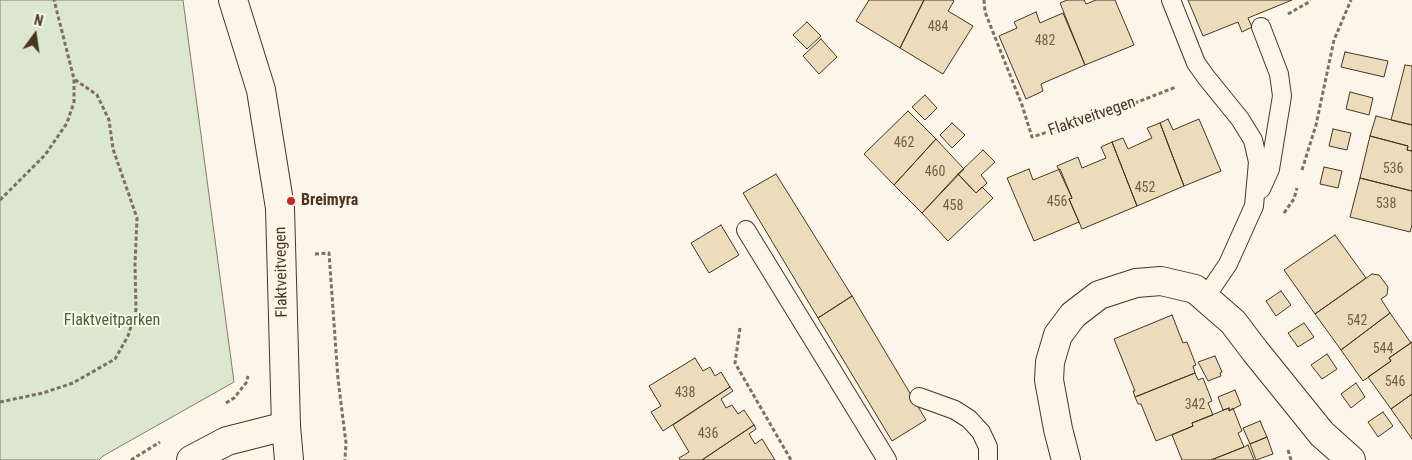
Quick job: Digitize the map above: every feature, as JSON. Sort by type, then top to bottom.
[{"type":"street","name":"Flaktveitvegen","points":[[233,0],[261,90],[280,208],[286,426],[289,460]]},
{"type":"street","points":[[1066,460],[1049,380],[1050,362],[1058,335],[1073,315],[1099,295],[1136,283],[1161,281],[1195,290],[1233,322],[1322,434],[1351,460]]},
{"type":"street","points":[[191,460],[227,441],[286,426]]},
{"type":"lane","points":[[1171,0],[1196,64],[1240,118],[1253,140],[1258,162],[1254,206]]},
{"type":"lane","points":[[1203,297],[1209,292],[1228,264],[1270,169],[1282,96],[1279,74],[1261,27]]},
{"type":"lane","points":[[746,230],[887,460]]},
{"type":"lane","points":[[919,397],[955,410],[969,419],[981,432],[988,447],[988,460]]},
{"type":"path","points":[[0,200],[45,154],[67,123],[74,102],[74,78],[54,0]]},
{"type":"path","name":"Flaktveitvegen","points":[[984,0],[984,12],[1022,105],[1032,137],[1206,78]]},
{"type":"path","points":[[0,402],[43,393],[73,383],[115,359],[128,336],[136,310],[137,218],[113,149],[109,120],[97,95],[74,78]]},
{"type":"path","points":[[281,257],[328,253],[338,379],[346,443],[345,460]]},
{"type":"path","points":[[740,328],[736,363],[791,460]]},
{"type":"path","points":[[246,383],[248,374]]},
{"type":"green space","name":"Flaktveitparken","points":[[0,0],[183,0],[234,382],[99,460],[0,460]]},
{"type":"building","points":[[869,0],[924,0],[900,48],[856,21]]},
{"type":"building","points":[[924,0],[954,1],[948,11],[973,26],[943,74],[900,48]]},
{"type":"building","points":[[1067,0],[1084,0],[1086,4],[1096,0],[1115,0],[1134,45],[1085,65],[1060,3]]},
{"type":"building","points":[[1188,0],[1292,0],[1248,18],[1252,27],[1242,32],[1238,22],[1203,36]]},
{"type":"building","points":[[1036,12],[1040,23],[1063,13],[1085,65],[1041,84],[1043,91],[1026,99],[999,36],[1017,28],[1014,22]]},
{"type":"building","points":[[807,22],[821,36],[807,49],[793,35]]},
{"type":"building","points":[[821,39],[837,57],[819,74],[803,56]]},
{"type":"building","points":[[1345,52],[1388,61],[1384,77],[1341,67]]},
{"type":"building","points":[[1405,65],[1412,66],[1412,125],[1391,120]]},
{"type":"building","points":[[1350,92],[1373,98],[1369,115],[1346,109]]},
{"type":"building","points":[[925,95],[937,108],[925,120],[912,107]]},
{"type":"building","points":[[908,111],[936,139],[894,185],[864,154]]},
{"type":"building","points":[[1376,116],[1412,125],[1412,151],[1407,150],[1408,146],[1370,136]]},
{"type":"building","points":[[1168,119],[1173,130],[1199,119],[1221,171],[1184,186],[1160,123]]},
{"type":"building","points":[[952,123],[965,135],[952,148],[940,135]]},
{"type":"building","points":[[1160,123],[1184,186],[1137,206],[1112,142],[1123,138],[1128,149],[1152,138],[1147,128]]},
{"type":"building","points":[[1333,129],[1351,133],[1347,150],[1329,146]]},
{"type":"building","points":[[1370,136],[1408,146],[1407,150],[1412,151],[1412,191],[1360,178]]},
{"type":"building","points":[[936,139],[964,169],[922,213],[894,185]]},
{"type":"building","points":[[1112,142],[1137,206],[1082,229],[1069,199],[1072,198],[1057,166],[1078,157],[1082,168],[1106,158],[1101,147]]},
{"type":"building","points":[[983,150],[995,162],[981,175],[987,183],[976,193],[958,174]]},
{"type":"building","points":[[1324,167],[1342,171],[1338,188],[1320,184]]},
{"type":"building","points":[[1029,169],[1033,180],[1060,169],[1072,198],[1069,199],[1079,222],[1034,241],[1007,178]]},
{"type":"building","points":[[776,174],[852,296],[818,318],[743,193]]},
{"type":"building","points":[[958,174],[976,193],[982,187],[993,198],[948,241],[922,213]]},
{"type":"building","points":[[1360,178],[1412,191],[1412,225],[1410,232],[1350,217]]},
{"type":"building","points":[[721,225],[739,255],[709,273],[691,243]]},
{"type":"building","points":[[1335,235],[1366,278],[1315,314],[1284,270]]},
{"type":"building","points":[[1372,274],[1379,275],[1388,287],[1387,295],[1381,299],[1390,313],[1341,350],[1315,314]]},
{"type":"building","points":[[1281,291],[1291,305],[1276,316],[1266,301]]},
{"type":"building","points":[[852,296],[926,420],[892,441],[818,318]]},
{"type":"building","points":[[1390,313],[1411,343],[1389,358],[1391,361],[1363,381],[1341,350]]},
{"type":"building","points":[[1172,315],[1183,343],[1187,342],[1196,365],[1193,366],[1195,373],[1135,397],[1133,391],[1135,391],[1114,339]]},
{"type":"building","points":[[1304,323],[1314,337],[1298,347],[1288,333]]},
{"type":"building","points":[[1412,342],[1412,394],[1391,409],[1368,377],[1391,361],[1389,358]]},
{"type":"building","points":[[1327,354],[1337,369],[1322,379],[1311,365]]},
{"type":"building","points":[[1215,356],[1222,372],[1220,373],[1221,376],[1208,381],[1198,362]]},
{"type":"building","points":[[695,358],[703,371],[710,367],[715,376],[721,372],[730,387],[663,431],[651,412],[661,406],[649,386]]},
{"type":"building","points":[[1195,373],[1198,380],[1203,378],[1212,401],[1208,403],[1213,415],[1192,423],[1193,426],[1156,441],[1141,404],[1138,404],[1135,397]]},
{"type":"building","points":[[1356,383],[1365,397],[1351,408],[1341,394]]},
{"type":"building","points":[[730,387],[733,391],[721,399],[726,408],[732,405],[738,414],[744,410],[754,425],[702,460],[680,460],[679,458],[689,452],[673,425]]},
{"type":"building","points":[[1235,390],[1241,405],[1229,411],[1229,408],[1223,410],[1218,397]]},
{"type":"building","points":[[1412,394],[1412,439],[1391,409]]},
{"type":"building","points":[[1229,408],[1229,411],[1233,408],[1242,431],[1238,433],[1244,447],[1211,460],[1182,460],[1172,435],[1193,426],[1192,423]]},
{"type":"building","points":[[1383,412],[1393,426],[1378,437],[1368,422]]},
{"type":"building","points":[[1260,421],[1267,437],[1250,444],[1243,428]]},
{"type":"building","points":[[754,425],[756,429],[749,434],[755,444],[762,439],[775,460],[702,460]]},
{"type":"building","points":[[1267,437],[1273,454],[1256,460],[1250,444]]},
{"type":"building","points":[[1248,445],[1254,460],[1211,460],[1244,447]]},
{"type":"place","name":"Breimyra","points":[[291,201]]}]
